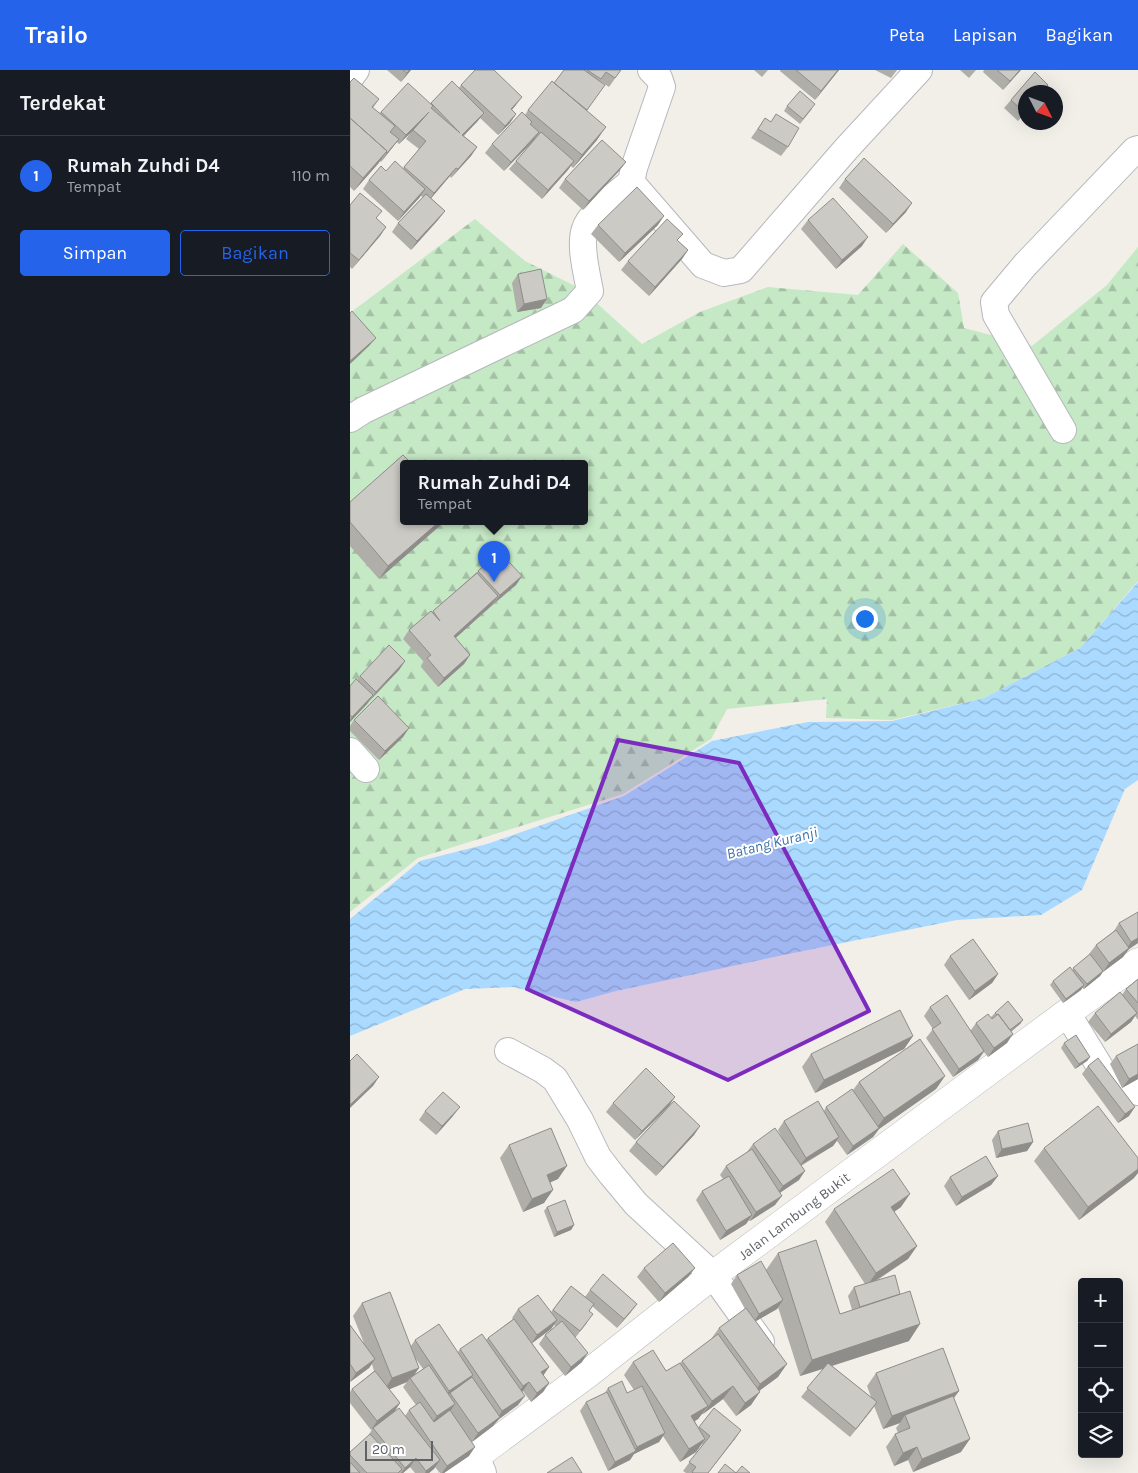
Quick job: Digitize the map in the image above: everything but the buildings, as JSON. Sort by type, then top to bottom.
[{"type":"street","points":[[350,78],[356,70]]},
{"type":"street","points":[[350,419],[364,410],[573,310],[590,291],[583,244],[584,229],[593,216],[631,182],[662,87],[659,78],[651,70]]},
{"type":"street","points":[[631,182],[703,265],[724,273],[741,270],[847,148],[919,70]]},
{"type":"street","points":[[1063,430],[996,315],[994,302],[1025,265],[1138,149]]},
{"type":"street","name":"Jalan Lambung Bukit","points":[[453,1473],[479,1465],[586,1375],[714,1275],[1067,1012],[1138,962]]},
{"type":"street","points":[[1067,1012],[1108,1080],[1114,1085],[1138,1092]]},
{"type":"street","points":[[508,1051],[543,1070],[555,1079],[580,1120],[598,1157],[611,1174],[636,1204],[714,1275],[775,1364]]},
{"type":"highlighted area","points":[[618,740],[739,763],[869,1011],[728,1080],[527,989]]},
{"type":"green space","points":[[475,219],[525,261],[581,289],[642,344],[700,312],[768,287],[858,295],[903,244],[958,293],[964,328],[1032,346],[1107,285],[1138,247],[1138,581],[1080,648],[984,698],[892,720],[826,718],[827,699],[727,709],[711,739],[623,794],[418,858],[350,912],[350,313]]},
{"type":"water","name":"Batang Kuranji","points":[[1138,582],[1138,780],[1125,789],[1082,890],[1041,915],[957,920],[616,991],[576,1002],[513,987],[465,989],[350,1036],[350,919],[420,861],[487,844],[624,796],[712,741],[808,722],[892,721],[984,698],[1080,648]]},
{"type":"place","name":"Rumah Zuhdi D4","points":[[494,582]]}]
